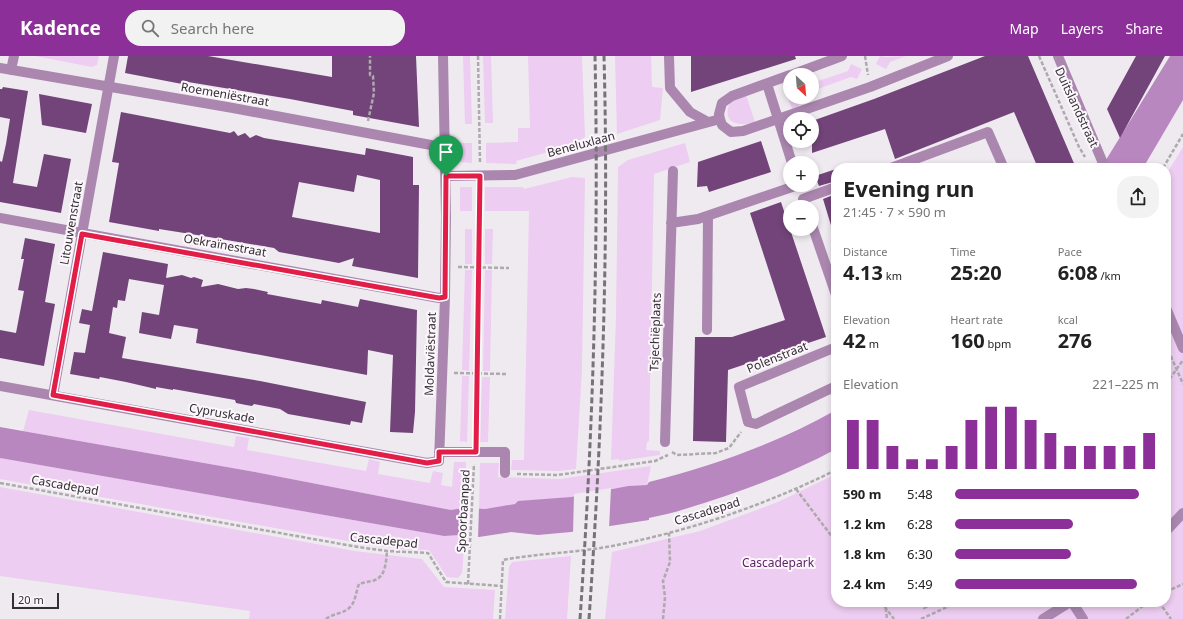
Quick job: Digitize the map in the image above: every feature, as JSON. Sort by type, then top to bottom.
[{"type":"street","points":[[11,70],[14,56]]},
{"type":"street","name":"Litouwenstraat","points":[[53,395],[114,56]]},
{"type":"street","name":"Moldaviëstraat","points":[[439,456],[446,266],[446,176],[443,56]]},
{"type":"street","points":[[669,56],[670,88],[690,112],[708,122]]},
{"type":"street","points":[[810,68],[842,56]]},
{"type":"street","points":[[783,78],[732,96],[722,103],[719,114],[722,124],[731,132],[743,131],[870,87],[948,56]]},
{"type":"street","name":"Duitslandstraat","points":[[1058,56],[1103,163]]},
{"type":"street","name":"Roemeniëstraat","points":[[0,68],[445,146]]},
{"type":"street","points":[[767,84],[790,156]]},
{"type":"street","name":"Beneluxlaan","points":[[446,176],[516,175],[720,119]]},
{"type":"street","points":[[904,163],[988,132],[1002,163]]},
{"type":"street","name":"Tsjechiëplaats","points":[[665,442],[673,171]]},
{"type":"street","points":[[671,223],[698,219],[783,190]]},
{"type":"street","points":[[811,200],[831,190]]},
{"type":"street","points":[[707,330],[708,216]]},
{"type":"street","name":"Oekraïnestraat","points":[[0,218],[439,298],[445,297]]},
{"type":"street","points":[[816,236],[831,281]]},
{"type":"street","points":[[1171,320],[1183,348]]},
{"type":"street","name":"Polenstraat","points":[[748,422],[739,387],[831,349]]},
{"type":"street","name":"Cypruskade","points":[[0,386],[427,463],[439,456],[476,452],[506,452],[505,473]]},
{"type":"street","points":[[748,422],[756,424],[831,388]]},
{"type":"street","points":[[1171,526],[1183,513]]},
{"type":"street","points":[[1043,619],[1063,607]]},
{"type":"street","points":[[1075,607],[1083,619]]},
{"type":"path","points":[[368,121],[374,93],[373,76],[370,75],[370,56]]},
{"type":"path","name":"Spoorbaanpad","points":[[468,584],[476,452],[480,176],[478,56]]},
{"type":"path","points":[[865,56],[870,87]]},
{"type":"path","name":"Duitslandstraat","points":[[1039,56],[1079,147],[1087,160]]},
{"type":"path","points":[[1166,163],[1183,134]]},
{"type":"path","points":[[446,266],[509,268]]},
{"type":"path","points":[[1171,356],[1183,384]]},
{"type":"path","points":[[1171,377],[1177,369],[1180,361],[1183,360]]},
{"type":"path","points":[[442,372],[507,374]]},
{"type":"path","points":[[665,442],[668,450],[677,455],[716,453],[729,448],[748,422]]},
{"type":"path","points":[[505,473],[558,476],[655,461],[673,453]]},
{"type":"path","name":"Cascadepad","points":[[0,483],[388,551],[428,553],[446,582],[502,586],[503,560],[611,546],[668,532],[725,516],[796,489],[831,472]]},
{"type":"path","points":[[796,489],[831,535]]},
{"type":"path","points":[[663,619],[665,597],[663,581],[670,562],[668,532]]},
{"type":"path","points":[[326,619],[333,614],[346,611],[351,606],[359,584],[376,580],[381,576],[384,571],[388,551]]},
{"type":"path","points":[[1171,590],[1183,584]]},
{"type":"path","points":[[500,619],[502,586]]},
{"type":"path","points":[[921,619],[947,607]]},
{"type":"path","points":[[1126,619],[1142,607]]},
{"type":"path","points":[[1162,607],[1171,619]]},
{"type":"path","points":[[886,608],[887,619]]},
{"type":"path","points":[[886,608],[894,619]]},
{"type":"green space","points":[[35,56],[99,56],[97,65],[92,67]]},
{"type":"green space","points":[[463,56],[470,56],[472,124],[465,124]]},
{"type":"green space","points":[[483,56],[491,56],[493,123],[485,123]]},
{"type":"green space","points":[[528,56],[582,56],[585,137],[573,145],[516,161],[517,164],[486,163],[486,143],[518,142],[518,128],[530,128]]},
{"type":"green space","points":[[615,56],[651,56],[652,87],[663,88],[660,120],[617,134]]},
{"type":"green space","points":[[880,56],[906,56],[890,62],[886,69],[876,64]]},
{"type":"green space","points":[[851,64],[862,69],[857,79],[851,77],[819,88],[819,81],[848,71]]},
{"type":"green space","points":[[746,95],[755,122],[737,124],[729,119],[728,109],[730,102]]},
{"type":"green space","points":[[790,104],[800,104],[798,107],[792,109]]},
{"type":"green space","points":[[460,143],[472,143],[472,163],[460,162]]},
{"type":"green space","points":[[685,143],[690,162],[654,174],[649,441],[647,442],[646,450],[660,451],[660,455],[619,461],[619,459],[611,460],[616,317],[618,167],[628,160]]},
{"type":"green space","name":"Cascadepark","points":[[1183,147],[1183,619],[605,619],[612,552],[700,531],[778,502],[831,476],[831,607],[1171,607],[1171,167]]},
{"type":"green space","points":[[572,177],[585,178],[582,369],[576,469],[559,471],[511,470],[512,460],[524,460],[529,211],[485,211],[485,187],[523,187],[524,189]]},
{"type":"green space","points":[[460,187],[472,187],[472,211],[460,211]]},
{"type":"green space","points":[[465,229],[472,229],[472,264],[465,264]]},
{"type":"green space","points":[[485,229],[493,229],[492,264],[485,264]]},
{"type":"green space","points":[[465,270],[472,270],[469,371],[462,370]]},
{"type":"green space","points":[[485,270],[492,270],[490,371],[483,371]]},
{"type":"green space","points":[[462,376],[469,376],[467,442],[460,441]]},
{"type":"green space","points":[[482,377],[490,377],[488,442],[480,442]]},
{"type":"green space","points":[[29,410],[234,447],[236,436],[249,438],[247,450],[366,471],[369,459],[380,462],[378,474],[430,483],[433,471],[443,473],[441,485],[452,487],[454,462],[466,462],[466,509],[451,510],[255,472],[23,431]]},
{"type":"green space","points":[[0,458],[444,536],[461,535],[465,536],[462,573],[458,578],[447,577],[429,550],[401,549],[359,543],[0,479]]},
{"type":"green space","points":[[480,463],[499,463],[498,477],[559,479],[651,466],[647,485],[628,486],[571,497],[479,509]]},
{"type":"green space","points":[[0,487],[355,551],[422,559],[444,587],[495,590],[493,619],[249,619],[250,611],[0,576]]},
{"type":"green space","points":[[571,556],[567,619],[505,619],[509,567],[512,562]]},
{"type":"shaded area","points":[[1170,56],[1183,56],[1183,100],[1146,163],[1104,163]]},
{"type":"shaded area","points":[[831,413],[831,452],[781,475],[743,490],[676,512],[649,518],[649,520],[571,532],[538,535],[511,532],[479,537],[461,535],[444,536],[0,458],[0,427],[255,472],[451,510],[463,508],[485,509],[515,504],[518,501],[571,497],[628,486],[647,485],[649,482],[697,469],[745,452],[814,422]]},
{"type":"pier","points":[[611,488],[609,529],[573,534],[574,494]]},
{"type":"pier","points":[[465,506],[479,507],[478,539],[464,538]]},
{"type":"building","points":[[128,56],[208,56],[332,77],[332,56],[416,56],[419,127],[353,115],[353,111],[290,99],[182,81],[182,84],[125,73]]},
{"type":"building","points":[[691,56],[795,56],[796,59],[691,92]]},
{"type":"building","points":[[985,56],[1028,56],[1074,163],[1036,163],[1014,112],[895,159],[885,129],[812,153],[812,148],[819,148],[819,119]]},
{"type":"building","points":[[1136,56],[1165,56],[1120,138],[1107,109]]},
{"type":"building","points":[[3,87],[28,91],[13,183],[37,187],[44,154],[71,159],[61,213],[0,202],[0,161],[2,162],[10,119],[0,117],[0,89]]},
{"type":"building","points":[[39,94],[92,104],[86,133],[42,125]]},
{"type":"building","points":[[121,112],[230,133],[234,131],[238,136],[245,133],[250,138],[256,135],[264,138],[365,155],[366,148],[413,157],[413,185],[419,185],[418,278],[352,266],[354,258],[339,263],[279,252],[274,248],[109,222],[119,163],[112,162]],"holes":[[[357,175],[380,180],[380,233],[292,217],[299,182],[354,192]]]},
{"type":"building","points":[[761,141],[771,172],[709,192],[707,186],[697,187],[698,162]]},
{"type":"building","points":[[831,171],[831,182],[819,186],[819,175]]},
{"type":"building","points":[[831,196],[831,225],[823,199]]},
{"type":"building","points":[[781,202],[783,208],[783,236],[792,236],[826,337],[728,370],[726,442],[693,441],[695,337],[732,337],[785,320],[750,213]]},
{"type":"building","points":[[25,238],[55,244],[45,302],[55,304],[44,366],[0,358],[0,330],[16,333],[24,291],[18,290],[24,259],[21,259]]},
{"type":"building","points":[[103,252],[168,264],[166,278],[182,275],[191,278],[194,277],[203,280],[201,287],[218,284],[238,289],[254,289],[268,292],[267,294],[321,304],[322,300],[358,307],[360,299],[417,310],[415,412],[413,433],[390,432],[393,355],[368,350],[367,375],[196,343],[198,329],[174,325],[171,339],[139,333],[142,312],[159,315],[164,285],[129,279],[125,301],[118,300],[117,308],[113,307],[109,333],[126,337],[122,358],[260,381],[366,402],[362,423],[351,421],[350,425],[288,414],[280,409],[254,404],[252,406],[236,403],[235,400],[173,389],[156,387],[156,389],[100,377],[99,379],[70,374],[74,352],[85,353],[90,325],[79,323],[82,309],[92,311]]},
{"type":"railway","points":[[580,619],[585,549],[594,338],[596,197],[595,56]]},
{"type":"railway","points":[[589,619],[598,479],[605,267],[606,197],[604,56]]},
{"type":"route","points":[[446,176],[480,176],[476,452],[439,452],[439,461],[427,463],[53,395],[82,234],[439,298],[445,297],[446,176]]}]
